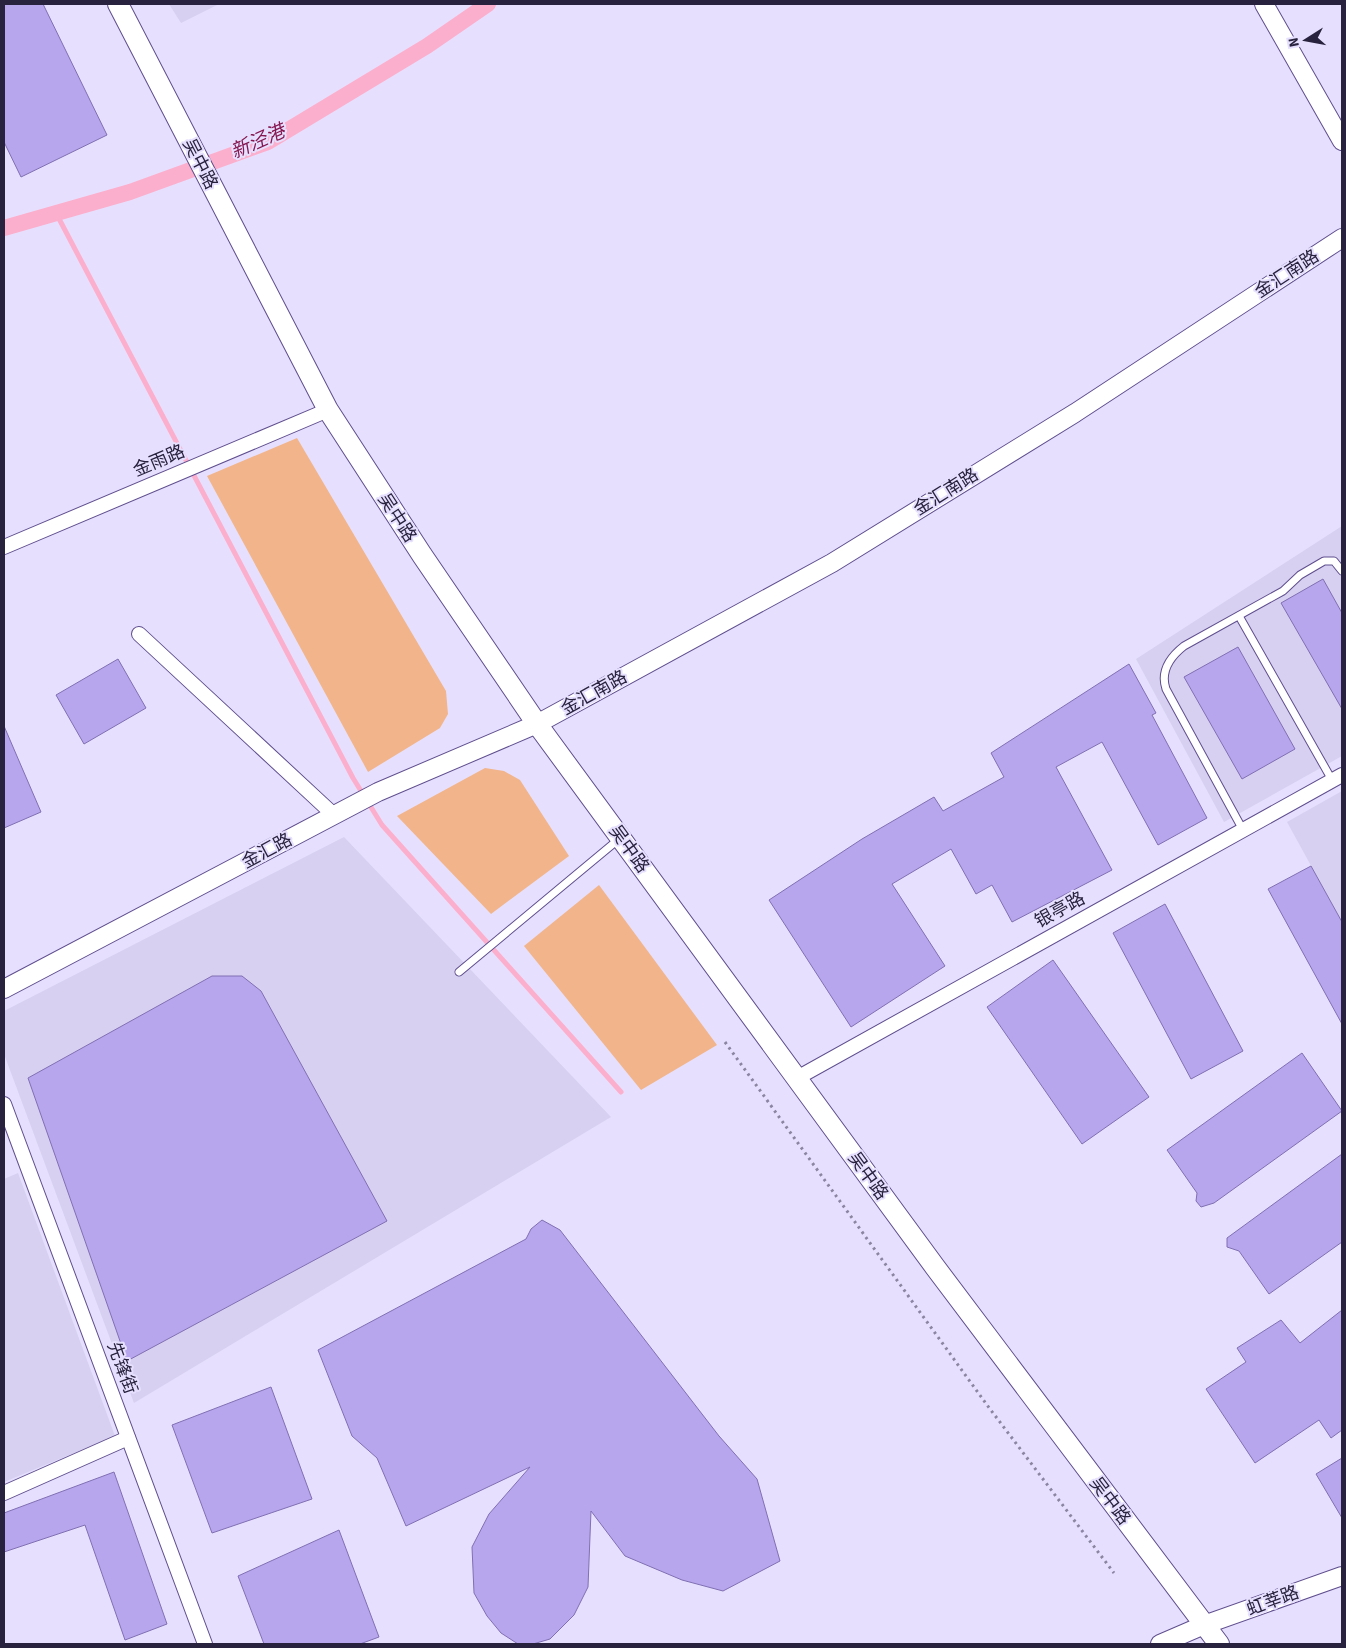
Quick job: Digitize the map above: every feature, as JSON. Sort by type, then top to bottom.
[{"type":"main road","name":"吴中路","points":[[118,4],[328,410],[422,555],[537,724],[935,1267],[1219,1644]]},
{"type":"street","points":[[1264,4],[1342,141]]},
{"type":"street","name":"金汇南路","points":[[537,724],[832,563],[1075,413],[1342,238]]},
{"type":"street","name":"金雨路","points":[[4,547],[328,410]]},
{"type":"street","points":[[139,634],[341,812]]},
{"type":"street","name":"金汇路","points":[[4,989],[378,792],[537,724]]},
{"type":"street","name":"银亭路","points":[[797,1078],[1337,777]]},
{"type":"street","name":"先锋街","points":[[4,1104],[205,1644]]},
{"type":"street","points":[[4,1492],[128,1438]]},
{"type":"street","name":"虹莘路","points":[[1160,1644],[1204,1625],[1342,1576]]},
{"type":"lane","points":[[1243,830],[1164,682],[1164,671],[1173,655],[1184,646],[1282,591],[1300,575],[1324,561],[1334,562],[1342,572]]},
{"type":"lane","points":[[1239,616],[1337,777]]},
{"type":"lane","points":[[459,972],[621,837]]},
{"type":"path","points":[[725,1042],[987,1405],[1114,1573]]},
{"type":"shaded area","points":[[169,4],[219,4],[181,23]]},
{"type":"shaded area","points":[[297,438],[446,691],[448,714],[440,728],[368,772],[207,476]]},
{"type":"shaded area","points":[[1342,526],[1342,756],[1224,822],[1136,659]]},
{"type":"shaded area","points":[[485,768],[504,771],[520,780],[569,856],[491,914],[397,816]]},
{"type":"shaded area","points":[[1342,791],[1342,922],[1287,822]]},
{"type":"shaded area","points":[[344,837],[611,1117],[134,1403],[4,1054],[4,1011]]},
{"type":"shaded area","points":[[599,885],[717,1045],[641,1090],[524,946]]},
{"type":"shaded area","points":[[18,1173],[115,1436],[4,1482],[4,1179]]},
{"type":"building","points":[[4,4],[43,4],[107,135],[21,177],[4,142]]},
{"type":"building","points":[[1323,579],[1342,613],[1342,709],[1281,603]]},
{"type":"building","points":[[1238,647],[1295,749],[1242,779],[1184,677]]},
{"type":"building","points":[[118,659],[146,708],[84,744],[56,695]]},
{"type":"building","points":[[1129,664],[1156,713],[1152,715],[1207,818],[1158,845],[1102,742],[1056,767],[1112,870],[1012,922],[992,885],[976,894],[951,849],[892,884],[945,966],[851,1027],[769,900],[862,839],[934,797],[943,811],[1004,777],[991,753]]},
{"type":"building","points":[[4,726],[41,812],[4,828]]},
{"type":"building","points":[[1311,866],[1342,922],[1342,1024],[1268,889]]},
{"type":"building","points":[[1165,904],[1243,1051],[1191,1079],[1113,933]]},
{"type":"building","points":[[1053,960],[1149,1097],[1082,1144],[987,1007]]},
{"type":"building","points":[[212,976],[242,976],[261,991],[387,1221],[127,1361],[28,1078]]},
{"type":"building","points":[[1302,1053],[1342,1111],[1214,1203],[1201,1207],[1196,1201],[1197,1193],[1167,1150]]},
{"type":"building","points":[[1342,1154],[1342,1242],[1269,1294],[1239,1251],[1227,1247],[1227,1238]]},
{"type":"building","points":[[542,1220],[560,1230],[719,1436],[757,1479],[780,1561],[723,1591],[682,1580],[625,1556],[591,1511],[588,1587],[574,1615],[550,1639],[533,1644],[518,1644],[501,1633],[487,1616],[474,1593],[472,1547],[489,1514],[530,1467],[406,1526],[377,1458],[352,1436],[318,1350],[526,1239],[531,1229]]},
{"type":"building","points":[[1342,1310],[1342,1430],[1331,1438],[1319,1420],[1255,1463],[1206,1389],[1246,1362],[1237,1348],[1281,1320],[1300,1343]]},
{"type":"building","points":[[271,1387],[312,1499],[212,1533],[172,1425]]},
{"type":"building","points":[[1342,1458],[1342,1518],[1316,1474]]},
{"type":"building","points":[[114,1472],[167,1624],[125,1640],[85,1525],[4,1552],[4,1513]]},
{"type":"building","points":[[339,1530],[379,1637],[360,1644],[264,1644],[238,1576]]},
{"type":"waterway","name":"新泾港","points":[[4,228],[130,192],[268,142],[427,46],[488,4]]},
{"type":"waterway","points":[[56,213],[353,778],[382,825],[621,1092]]}]
